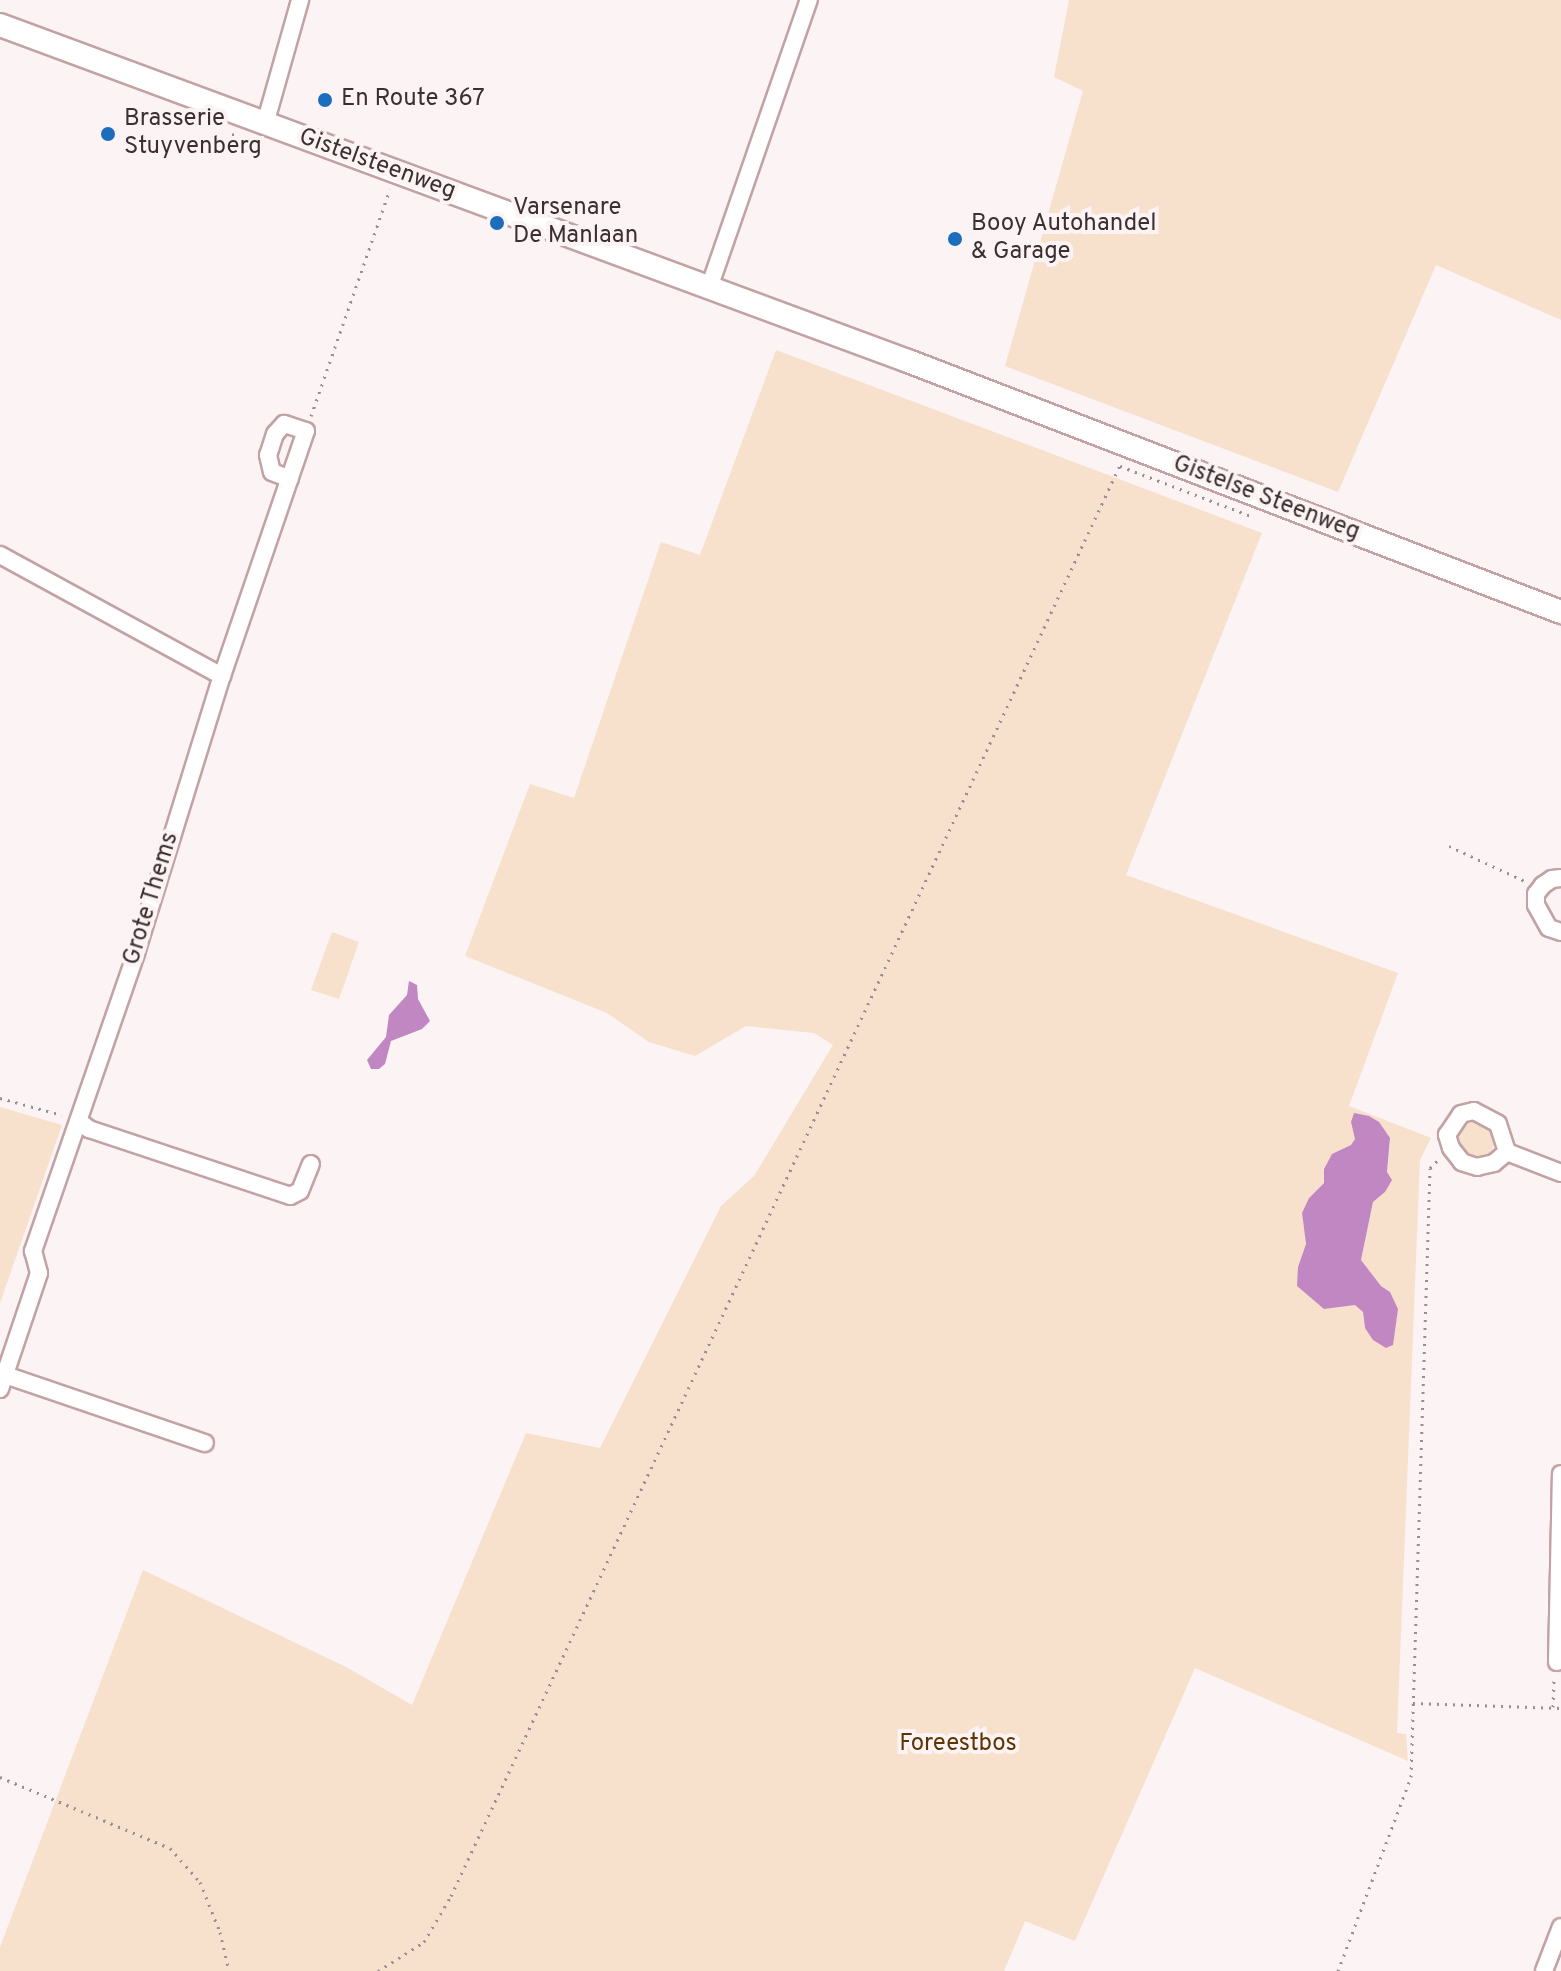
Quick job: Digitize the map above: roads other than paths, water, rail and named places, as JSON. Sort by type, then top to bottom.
[{"type":"main road","name":"Gistelsteenweg","points":[[0,25],[971,386]]},
{"type":"main road","name":"Gistelse Steenweg","points":[[971,386],[1561,612]]},
{"type":"street","points":[[265,124],[300,0]]},
{"type":"street","points":[[709,288],[809,0]]},
{"type":"street","name":"Grote Thems","points":[[205,1443],[2,1382],[39,1273],[33,1251],[136,953],[222,676],[290,479],[306,431],[284,424],[275,434],[268,455],[272,472],[290,479]]},
{"type":"street","points":[[0,555],[222,676]]},
{"type":"street","points":[[1561,878],[1552,879],[1541,888],[1536,905],[1549,928],[1561,932]]},
{"type":"street","points":[[1474,1111],[1498,1124],[1507,1152],[1494,1163],[1477,1167],[1462,1162],[1451,1148],[1447,1135],[1452,1123],[1461,1114],[1474,1111]]},
{"type":"street","points":[[79,1121],[89,1129],[290,1196],[300,1191],[311,1164]]},
{"type":"street","points":[[1507,1152],[1561,1173]]},
{"type":"street","points":[[1557,1662],[1561,1474]]},
{"type":"street","points":[[1544,1971],[1561,1927]]},
{"type":"place","name":"En Route 367","points":[[325,100]]},
{"type":"place","name":"Brasserie Stuyvenberg","points":[[108,134]]},
{"type":"place","name":"Varsenare De Manlaan","points":[[497,223]]},
{"type":"place","name":"Booy Autohandel & Garage","points":[[955,239]]},
{"type":"park label","name":"Foreestbos","points":[[958,1745]]}]
